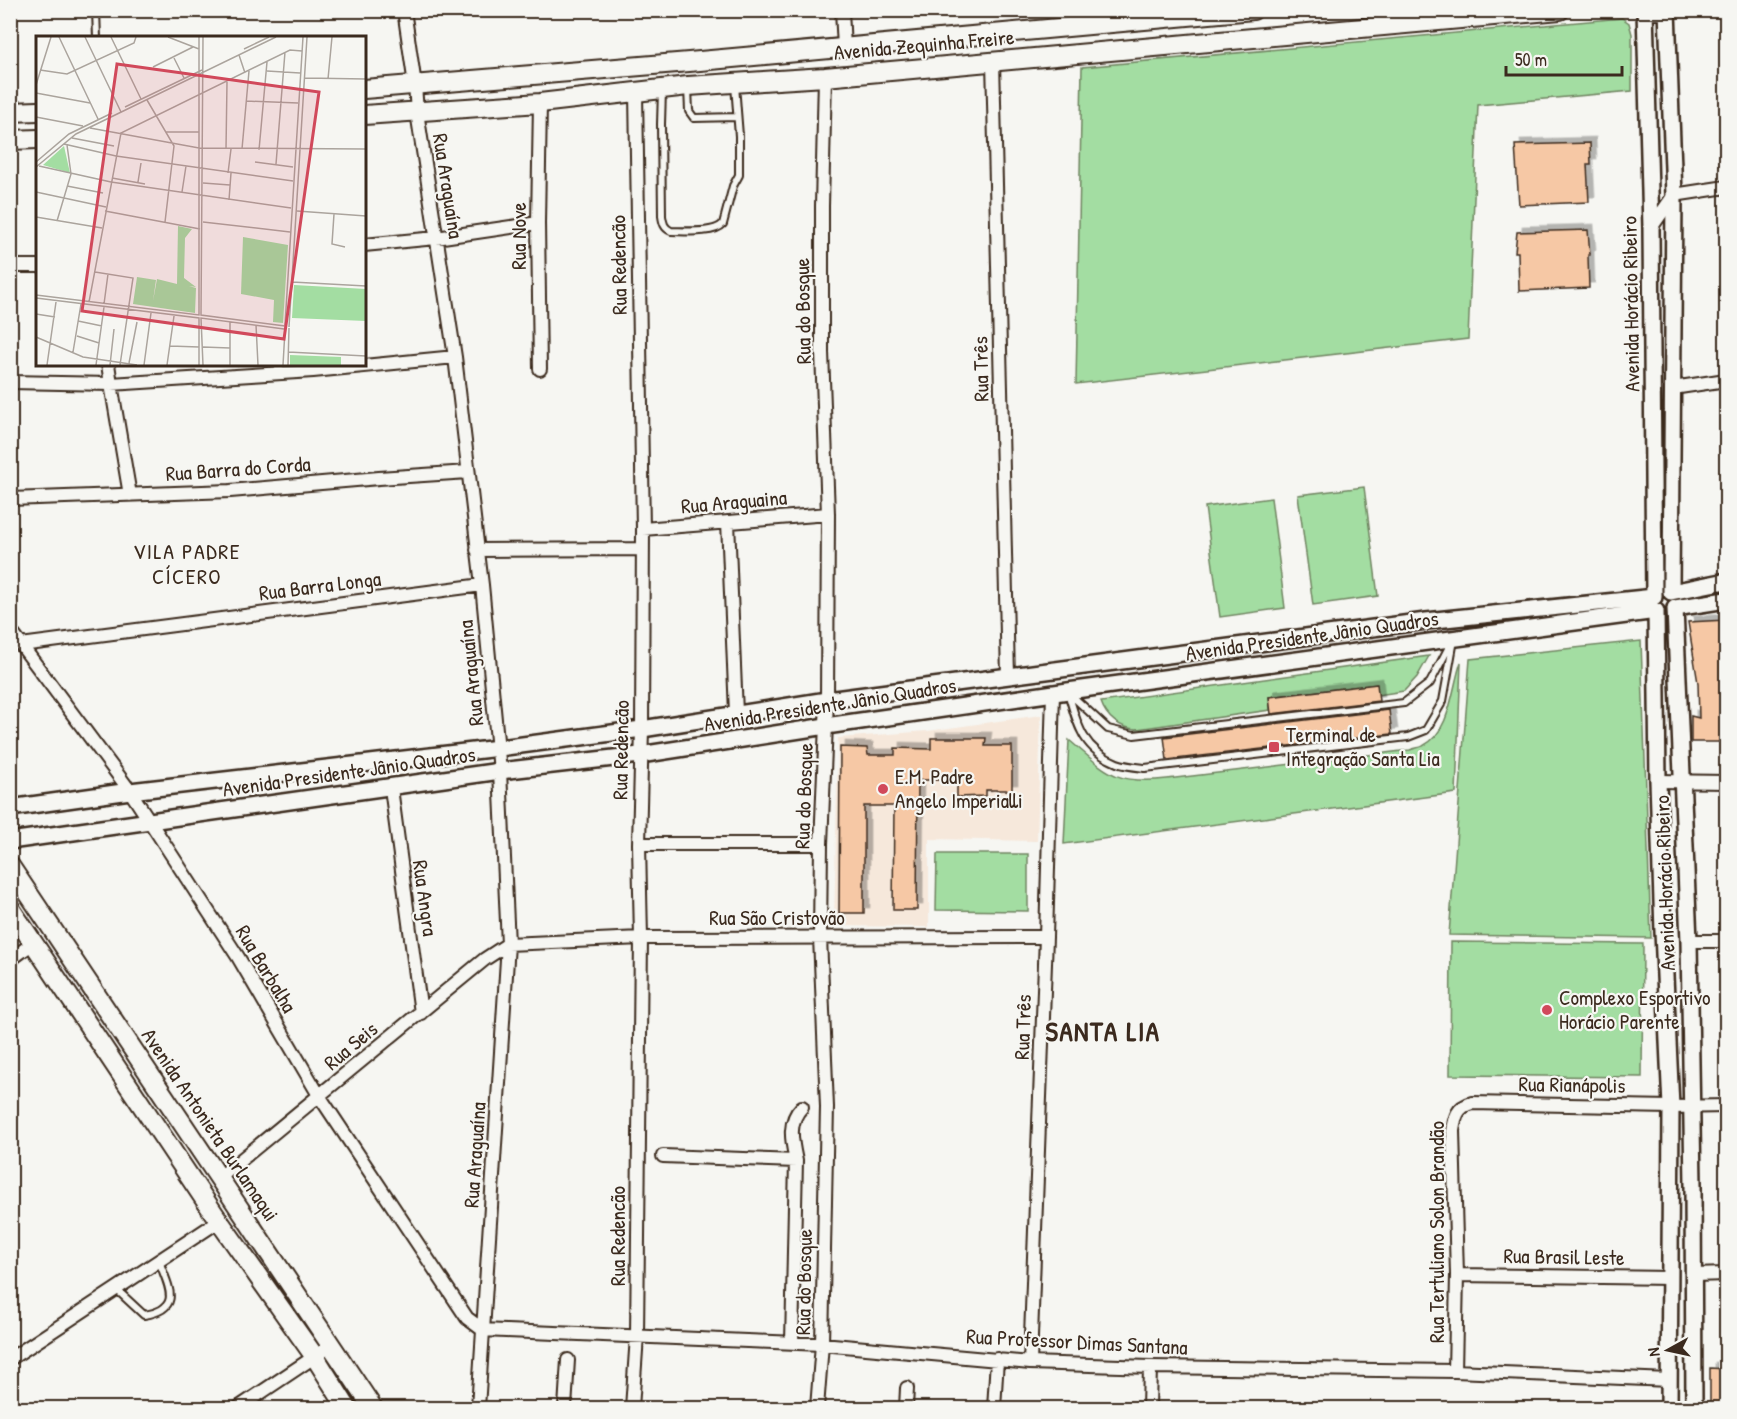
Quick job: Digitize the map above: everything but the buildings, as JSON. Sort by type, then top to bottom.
[{"type":"main road","name":"Avenida Zequinha Freire","points":[[366,89],[689,62],[1253,10]]},
{"type":"main road","name":"Avenida Zequinha Freire","points":[[366,115],[540,103],[688,86],[825,77],[1444,15],[1560,10]]},
{"type":"main road","points":[[1646,10],[1661,10]]},
{"type":"main road","points":[[688,86],[689,62]]},
{"type":"main road","points":[[10,112],[36,111]]},
{"type":"main road","points":[[10,140],[36,139]]},
{"type":"main road","name":"Avenida Antonieta Burlamaqui","points":[[10,866],[373,1408]]},
{"type":"main road","name":"Avenida Antonieta Burlamaqui","points":[[10,908],[219,1221],[315,1357],[347,1408]]},
{"type":"main road","points":[[118,1068],[136,1056]]},
{"type":"street","name":"Rua Araguaína","points":[[404,10],[417,112],[455,357],[499,748],[508,944],[478,1408]]},
{"type":"street","points":[[842,10],[844,48]]},
{"type":"street","name":"Avenida Horácio Ribeiro","points":[[1646,10],[1658,781],[1671,1107],[1669,1408]]},
{"type":"street","name":"Avenida Horácio Ribeiro","points":[[1667,10],[1674,195],[1671,592],[1675,602],[1689,941],[1693,1106],[1694,1408]]},
{"type":"street","name":"Rua Três","points":[[993,61],[1008,676]]},
{"type":"street","name":"Rua do Bosque","points":[[818,1408],[822,1344],[827,1107],[820,937],[827,700],[828,514],[822,352],[825,77]]},
{"type":"street","name":"Rua Redencão","points":[[632,1408],[637,1336],[643,529],[636,93]]},
{"type":"street","name":"Rua Nove","points":[[540,103],[538,223],[540,369]]},
{"type":"street","points":[[1651,228],[1674,195],[1726,187]]},
{"type":"street","points":[[366,245],[436,238],[538,223]]},
{"type":"street","points":[[10,266],[36,266]]},
{"type":"street","points":[[366,366],[455,357]]},
{"type":"street","points":[[108,366],[130,495]]},
{"type":"street","points":[[10,382],[111,384],[364,366]]},
{"type":"street","points":[[1673,388],[1726,380]]},
{"type":"street","name":"Rua Barra do Corda","points":[[10,499],[230,491],[468,472]]},
{"type":"street","name":"Rua Araguaina","points":[[643,529],[828,514]]},
{"type":"street","points":[[728,522],[736,713]]},
{"type":"street","points":[[477,550],[642,549]]},
{"type":"street","points":[[1726,581],[1671,592],[1655,604],[1661,615],[1668,615],[1675,608],[1726,600]]},
{"type":"street","name":"Rua Barra Longa","points":[[21,645],[482,585]]},
{"type":"street","name":"Avenida Presidente Jânio Quadros","points":[[10,808],[130,791],[499,748],[642,729],[827,700],[1426,621],[1655,604]]},
{"type":"street","name":"Avenida Presidente Jânio Quadros","points":[[10,841],[500,771],[640,755],[1060,692],[1546,627],[1655,604]]},
{"type":"street","points":[[1426,621],[1454,638]]},
{"type":"street","name":"Rua Barbalha","points":[[10,630],[130,791],[238,957],[320,1097],[467,1318],[483,1330]]},
{"type":"street","points":[[1060,692],[1076,667]]},
{"type":"street","name":"Rua Três","points":[[1030,1363],[1046,937],[1060,692]]},
{"type":"street","points":[[1658,781],[1726,782]]},
{"type":"street","name":"Rua Angra","points":[[391,788],[421,1013]]},
{"type":"street","points":[[639,844],[821,844]]},
{"type":"street","name":"Rua São Cristovão","points":[[508,944],[640,939],[1046,937]]},
{"type":"street","points":[[1689,941],[1726,941]]},
{"type":"street","points":[[10,960],[33,944]]},
{"type":"street","name":"Rua Seis","points":[[219,1178],[485,959],[508,944]]},
{"type":"street","name":"Rua Rianápolis","points":[[1472,1103],[1693,1106]]},
{"type":"street","name":"Rua Tertuliano Solon Brandão","points":[[1455,1371],[1457,1275],[1453,1131],[1455,1115],[1459,1109],[1465,1104],[1472,1103]]},
{"type":"street","points":[[1693,1106],[1726,1106]]},
{"type":"street","points":[[792,1343],[796,1161],[792,1146],[792,1127],[793,1119],[802,1107]]},
{"type":"street","points":[[663,1156],[796,1161]]},
{"type":"street","points":[[10,1359],[219,1221]]},
{"type":"street","points":[[1694,1275],[1726,1274]]},
{"type":"street","name":"Rua Brasil Leste","points":[[1457,1275],[1670,1278]]},
{"type":"street","name":"Rua Professor Dimas Santana","points":[[483,1330],[822,1344],[1030,1363],[1455,1371],[1669,1380]]},
{"type":"street","points":[[238,1408],[332,1345]]},
{"type":"street","points":[[565,1408],[568,1359]]},
{"type":"street","points":[[994,1408],[997,1359]]},
{"type":"street","points":[[1149,1408],[1150,1366]]},
{"type":"street","points":[[906,1408],[907,1388]]},
{"type":"lane","points":[[96,10],[97,36]]},
{"type":"lane","points":[[663,90],[661,124],[664,225],[670,231],[711,230],[723,224],[733,186],[739,175],[735,83]]},
{"type":"lane","points":[[688,86],[689,111],[694,118],[737,117]]},
{"type":"lane","points":[[1060,692],[1094,750],[1118,764],[1145,768],[1408,737],[1426,730],[1443,700],[1454,638]]},
{"type":"lane","points":[[1060,692],[1108,729],[1134,735],[1404,703],[1430,683],[1454,638]]},
{"type":"lane","points":[[116,1289],[144,1315],[156,1313],[167,1307],[170,1299],[167,1282],[158,1261]]},
{"type":"shaded area","points":[[1041,715],[1037,841],[929,839],[929,927],[834,926],[838,738],[928,731]]},
{"type":"green space","points":[[1622,18],[1629,23],[1632,34],[1632,91],[1478,105],[1468,339],[1076,384],[1082,67]]},
{"type":"green space","points":[[1364,487],[1378,596],[1313,605],[1298,495]]},
{"type":"green space","points":[[1271,498],[1285,608],[1220,617],[1205,507]]},
{"type":"green space","points":[[1641,641],[1651,938],[1449,935],[1470,659]]},
{"type":"green space","points":[[1429,656],[1417,677],[1404,691],[1378,695],[1376,684],[1269,697],[1270,710],[1137,729],[1125,727],[1114,721],[1106,713],[1101,702]]},
{"type":"green space","points":[[1461,662],[1456,793],[1064,844],[1069,740],[1112,774],[1135,780],[1167,779],[1410,750],[1423,746],[1432,739],[1445,720]]},
{"type":"green space","points":[[937,854],[1028,854],[1028,911],[936,910]]},
{"type":"green space","name":"Complexo Esportivo Horácio Parente","points":[[1451,942],[1643,944],[1642,1077],[1450,1075]]},
{"type":"place","name":"Terminal de Integração Santa Lia","points":[[1274,747]]},
{"type":"place","name":"E.M. Padre Angelo Imperialli","points":[[883,789]]},
{"type":"place","name":"Complexo Esportivo Horácio Parente","points":[[1547,1010]]},
{"type":"district","name":"VILA PADRE CÍCERO","points":[[187,564]]},
{"type":"district","name":"SANTA LIA","points":[[1103,1032]]}]
